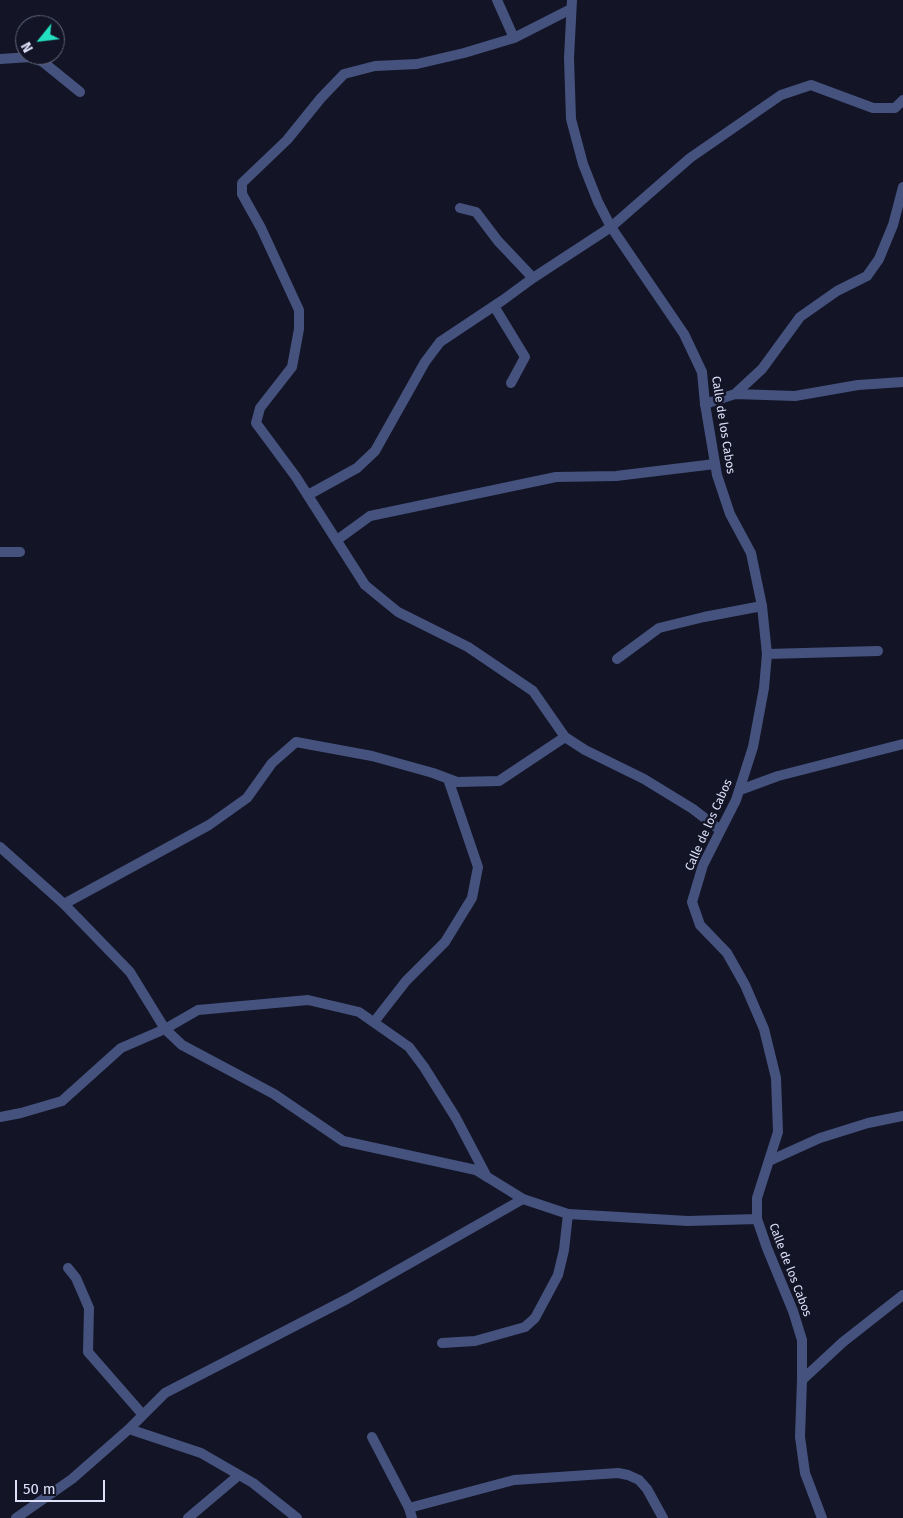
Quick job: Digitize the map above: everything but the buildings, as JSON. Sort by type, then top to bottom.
[{"type":"street","points":[[497,0],[514,38]]},
{"type":"street","points":[[572,5],[514,38],[464,53],[417,64],[375,66],[344,74],[321,98],[287,140],[242,183],[242,194],[261,228],[299,310],[299,329],[292,367],[260,408],[256,423],[308,495],[366,585],[398,612],[468,647],[533,691],[565,737],[585,750],[644,779],[693,809],[720,830]]},
{"type":"street","name":"Calle de los Cabos","points":[[572,5],[569,58],[571,119],[583,164],[598,202],[611,227],[684,334],[702,372],[705,404],[715,464],[730,514],[751,552],[762,606],[767,654],[764,688],[753,747],[736,800],[702,865],[692,902],[700,925],[727,953],[745,985],[764,1029],[776,1078],[778,1132],[758,1198],[757,1219],[793,1310],[802,1340],[800,1438],[805,1473],[822,1518]]},
{"type":"street","points":[[0,59],[31,57],[43,62],[80,92]]},
{"type":"street","points":[[308,495],[357,468],[375,451],[425,362],[440,342],[611,227],[690,158],[782,94],[811,85],[872,108],[895,108],[903,100]]},
{"type":"street","points":[[735,394],[762,369],[800,317],[837,291],[867,276],[883,251],[893,225],[903,187]]},
{"type":"street","points":[[460,208],[476,212],[498,240],[533,278]]},
{"type":"street","points":[[494,306],[525,357],[511,383]]},
{"type":"street","points":[[705,404],[735,394],[795,396],[858,385],[903,382]]},
{"type":"street","points":[[337,540],[370,516],[556,477],[616,476],[715,464]]},
{"type":"street","points":[[0,552],[20,552]]},
{"type":"street","points":[[617,659],[659,628],[762,606]]},
{"type":"street","points":[[767,654],[878,651]]},
{"type":"street","points":[[64,904],[209,825],[247,798],[272,763],[296,742],[372,756],[457,782],[500,781],[565,737]]},
{"type":"street","points":[[740,790],[778,776],[903,744]]},
{"type":"street","points":[[374,1022],[406,981],[444,942],[472,898],[478,867],[448,779]]},
{"type":"street","points":[[0,847],[64,904],[130,972],[165,1029],[182,1046],[274,1094],[343,1142],[476,1170],[523,1199],[568,1214],[688,1221],[757,1219]]},
{"type":"street","points":[[0,1118],[21,1114],[62,1101],[121,1048],[165,1029],[198,1010],[308,1000],[359,1012],[409,1046],[456,1118],[487,1177]]},
{"type":"street","points":[[769,1161],[820,1138],[868,1123],[903,1116]]},
{"type":"street","points":[[16,1518],[72,1479],[130,1429],[165,1393],[347,1299],[523,1199]]},
{"type":"street","points":[[442,1343],[475,1341],[525,1326],[535,1318],[558,1275],[564,1250],[568,1214]]},
{"type":"street","points":[[68,1268],[76,1278],[89,1308],[88,1352],[143,1415]]},
{"type":"street","points":[[802,1380],[843,1342],[903,1295]]},
{"type":"street","points":[[130,1429],[201,1454],[240,1475],[297,1518]]},
{"type":"street","points":[[372,1437],[411,1513],[514,1480],[618,1473],[639,1480],[647,1489],[663,1518]]},
{"type":"street","points":[[188,1518],[240,1475]]}]
